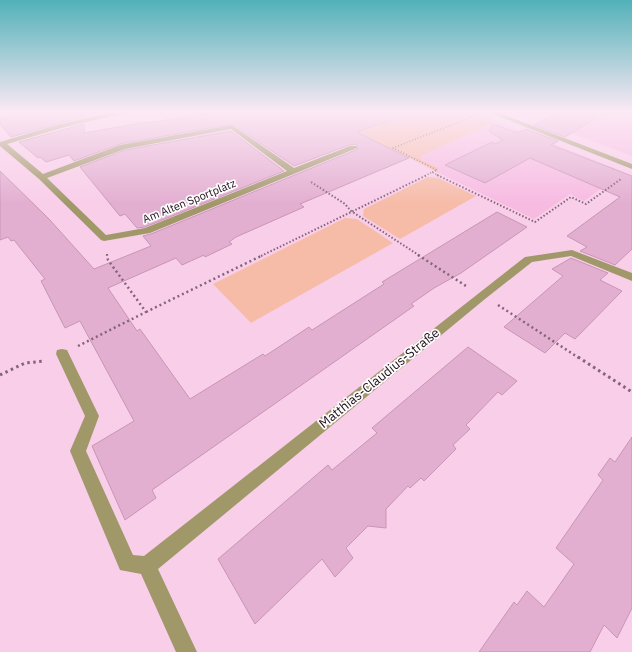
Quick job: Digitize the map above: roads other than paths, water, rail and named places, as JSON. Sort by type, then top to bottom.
[{"type":"street","points":[[1,144],[42,177],[123,147],[148,142]]},
{"type":"street","points":[[253,142],[293,171]]},
{"type":"street","points":[[569,142],[632,167]]},
{"type":"street","name":"Am Alten Sportplatz","points":[[42,177],[104,238],[147,231],[353,148]]},
{"type":"street","name":"Matthias-Claudius-Straße","points":[[147,566],[529,258],[572,253],[632,277]]},
{"type":"street","points":[[62,354],[92,416],[78,451],[127,563],[147,566],[187,652]]}]
